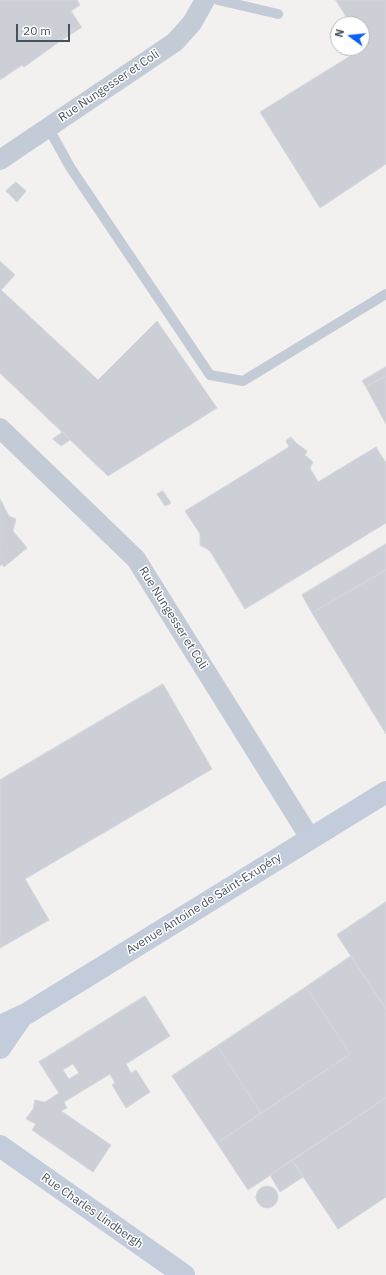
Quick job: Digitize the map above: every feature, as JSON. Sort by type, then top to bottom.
[{"type":"street","name":"Rue Nungesser et Coli","points":[[0,160],[175,42],[192,23],[205,0]]},
{"type":"street","name":"Rue Nungesser et Coli","points":[[0,428],[136,559],[310,838]]},
{"type":"street","name":"Avenue Antoine de Saint-Exupéry","points":[[0,1026],[22,1016],[386,792]]},
{"type":"street","name":"Avenue Antoine de Saint-Exupéry","points":[[0,1048],[22,1016]]},
{"type":"street","name":"Rue Charles Lindbergh","points":[[1,1145],[184,1275]]},
{"type":"lane","points":[[218,0],[278,14]]},
{"type":"lane","points":[[48,127],[70,167],[210,375],[244,381],[386,294]]},
{"type":"building","points":[[0,0],[77,0],[80,5],[71,11],[80,25],[24,67],[22,65],[0,80]]},
{"type":"building","points":[[336,0],[386,0],[386,164],[320,208],[260,112],[350,56],[370,56],[370,16],[346,16]]},
{"type":"building","points":[[80,25],[82,27],[59,42],[58,40]]},
{"type":"building","points":[[16,182],[26,191],[17,202],[6,191]]},
{"type":"building","points":[[0,261],[15,275],[1,290],[98,380],[157,321],[217,408],[108,476],[0,373]]},
{"type":"building","points":[[386,367],[386,376],[366,387],[362,381]]},
{"type":"building","points":[[386,376],[386,424],[366,387]]},
{"type":"building","points":[[63,432],[70,440],[61,446],[53,439]]},
{"type":"building","points":[[291,437],[296,443],[307,451],[305,455],[313,462],[310,468],[318,482],[376,447],[386,463],[386,523],[245,609],[210,551],[200,545],[200,534],[185,511],[289,447],[286,441]]},
{"type":"building","points":[[163,491],[171,503],[165,506],[157,494]]},
{"type":"building","points":[[0,499],[9,516],[16,519],[13,531],[27,548],[4,567],[2,564],[0,566]]},
{"type":"building","points":[[386,544],[386,570],[312,613],[302,595]]},
{"type":"building","points":[[386,570],[386,734],[312,613]]},
{"type":"building","points":[[163,684],[212,769],[25,879],[49,920],[0,948],[0,780]]},
{"type":"building","points":[[386,902],[386,1009],[337,935]]},
{"type":"building","points":[[351,956],[386,1009],[386,1098],[248,1190],[217,1143],[350,1054],[306,987]]},
{"type":"building","points":[[306,987],[350,1054],[261,1113],[217,1046]]},
{"type":"building","points":[[145,996],[170,1036],[126,1064],[131,1073],[136,1070],[150,1092],[126,1108],[112,1085],[115,1083],[110,1074],[64,1102],[67,1108],[61,1111],[111,1145],[93,1172],[32,1130],[36,1124],[26,1119],[33,1109],[35,1100],[45,1102],[59,1093],[39,1062]],"holes":[[[73,1064],[79,1073],[69,1079],[63,1070]]]},
{"type":"building","points":[[217,1046],[261,1113],[217,1143],[172,1076]]},
{"type":"building","points":[[386,1098],[386,1197],[338,1229],[292,1160]]},
{"type":"building","points":[[292,1160],[303,1177],[280,1192],[270,1175]]},
{"type":"building","points":[[263,1186],[271,1186],[278,1193],[278,1201],[271,1208],[263,1208],[256,1201],[256,1193]]}]
